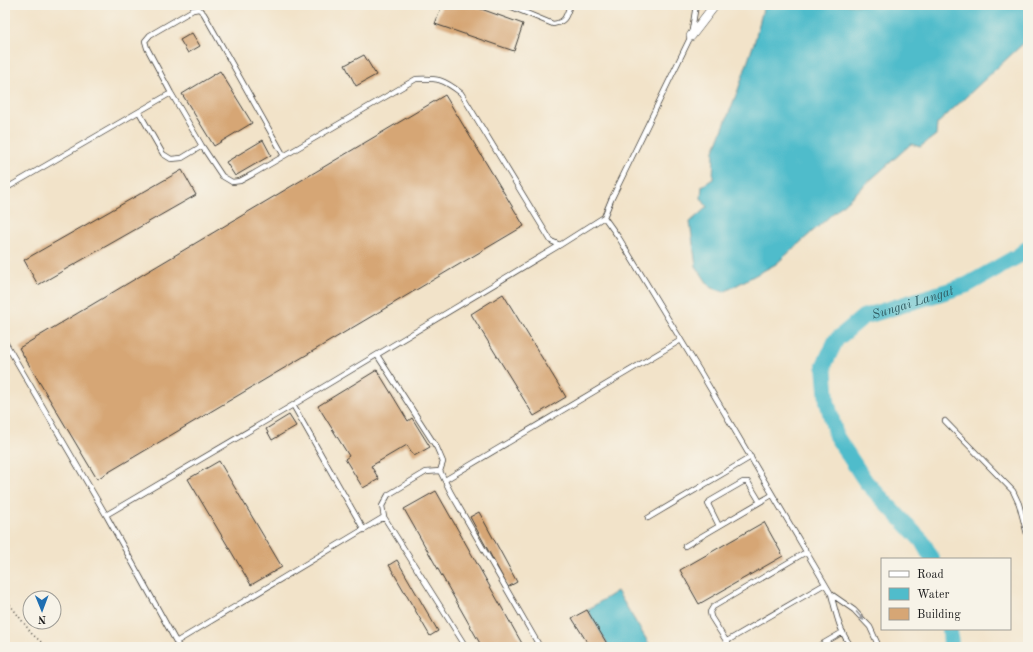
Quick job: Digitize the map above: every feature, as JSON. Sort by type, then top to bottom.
[{"type":"street","points":[[691,36],[716,5]]},
{"type":"lane","points":[[507,5],[553,24],[560,23],[565,18],[570,5]]},
{"type":"lane","points":[[106,515],[377,355],[604,217],[614,192],[691,36],[696,5]]},
{"type":"lane","points":[[284,156],[204,14],[199,9],[193,10],[150,35],[145,41],[147,48],[171,93],[202,146],[222,176],[232,182],[240,181],[254,174],[416,79],[433,79],[448,83],[461,93],[551,241],[560,245]]},
{"type":"lane","points":[[5,189],[171,93]]},
{"type":"lane","points":[[139,112],[163,154],[171,159],[182,158],[202,146]]},
{"type":"lane","points":[[604,217],[619,238],[681,340],[831,594],[838,621],[847,641],[852,647]]},
{"type":"lane","points":[[445,480],[681,340]]},
{"type":"lane","points":[[5,342],[106,515],[179,647]]},
{"type":"lane","points":[[377,355],[437,448],[443,462],[440,471],[451,493],[540,647]]},
{"type":"lane","points":[[293,405],[364,530]]},
{"type":"lane","points":[[945,421],[1013,491],[1019,504],[1028,538]]},
{"type":"lane","points":[[648,518],[751,457]]},
{"type":"lane","points":[[440,471],[426,472],[388,495],[382,506],[384,517],[466,647]]},
{"type":"lane","points":[[720,526],[708,504],[710,501],[743,482],[748,482],[760,502]]},
{"type":"lane","points":[[684,546],[772,494]]},
{"type":"lane","points":[[176,642],[384,517]]},
{"type":"lane","points":[[730,647],[711,617],[710,612],[713,607],[806,552]]},
{"type":"lane","points":[[726,641],[825,584]]},
{"type":"lane","points":[[831,594],[854,610],[870,627],[879,647]]},
{"type":"lane","points":[[817,647],[843,632]]},
{"type":"path","points":[[5,598],[32,634],[47,647]]},
{"type":"water","points":[[764,5],[1028,5],[1028,39],[937,124],[936,135],[920,147],[911,144],[776,264],[724,292],[710,287],[696,266],[690,222],[707,207],[701,198],[702,186],[713,179],[714,151],[738,90],[755,40]]},
{"type":"water","points":[[617,591],[651,647],[609,647],[587,610]]},
{"type":"building","points":[[442,5],[470,5],[523,24],[514,51],[435,24]]},
{"type":"building","points":[[192,33],[200,46],[188,53],[180,40]]},
{"type":"building","points":[[364,55],[376,75],[356,86],[345,65]]},
{"type":"building","points":[[220,71],[252,123],[214,146],[182,94]]},
{"type":"building","points":[[445,95],[524,226],[97,479],[19,348]]},
{"type":"building","points":[[263,140],[271,155],[235,176],[226,162]]},
{"type":"building","points":[[182,170],[196,195],[38,285],[24,260]]},
{"type":"building","points":[[503,294],[566,397],[534,416],[471,314]]},
{"type":"building","points":[[377,370],[408,421],[412,418],[430,447],[414,456],[407,445],[371,466],[379,479],[363,488],[345,459],[349,456],[318,406]]},
{"type":"building","points":[[289,415],[296,426],[272,440],[266,429]]},
{"type":"building","points":[[219,461],[282,567],[251,585],[188,479]]},
{"type":"building","points":[[436,491],[524,647],[482,647],[404,509]]},
{"type":"building","points":[[479,512],[517,582],[508,587],[470,517]]},
{"type":"building","points":[[764,522],[783,556],[699,604],[680,570]]},
{"type":"building","points":[[397,560],[438,631],[430,636],[389,565]]},
{"type":"building","points":[[587,610],[609,647],[590,647],[572,618]]},
{"type":"waterway","name":"Sungai Langat","points":[[931,558],[922,541],[866,482],[836,436],[827,401],[824,365],[836,340],[863,317],[967,285],[1018,256],[1028,248]]},
{"type":"waterway","name":"Sungai Langat","points":[[950,630],[951,647]]}]
